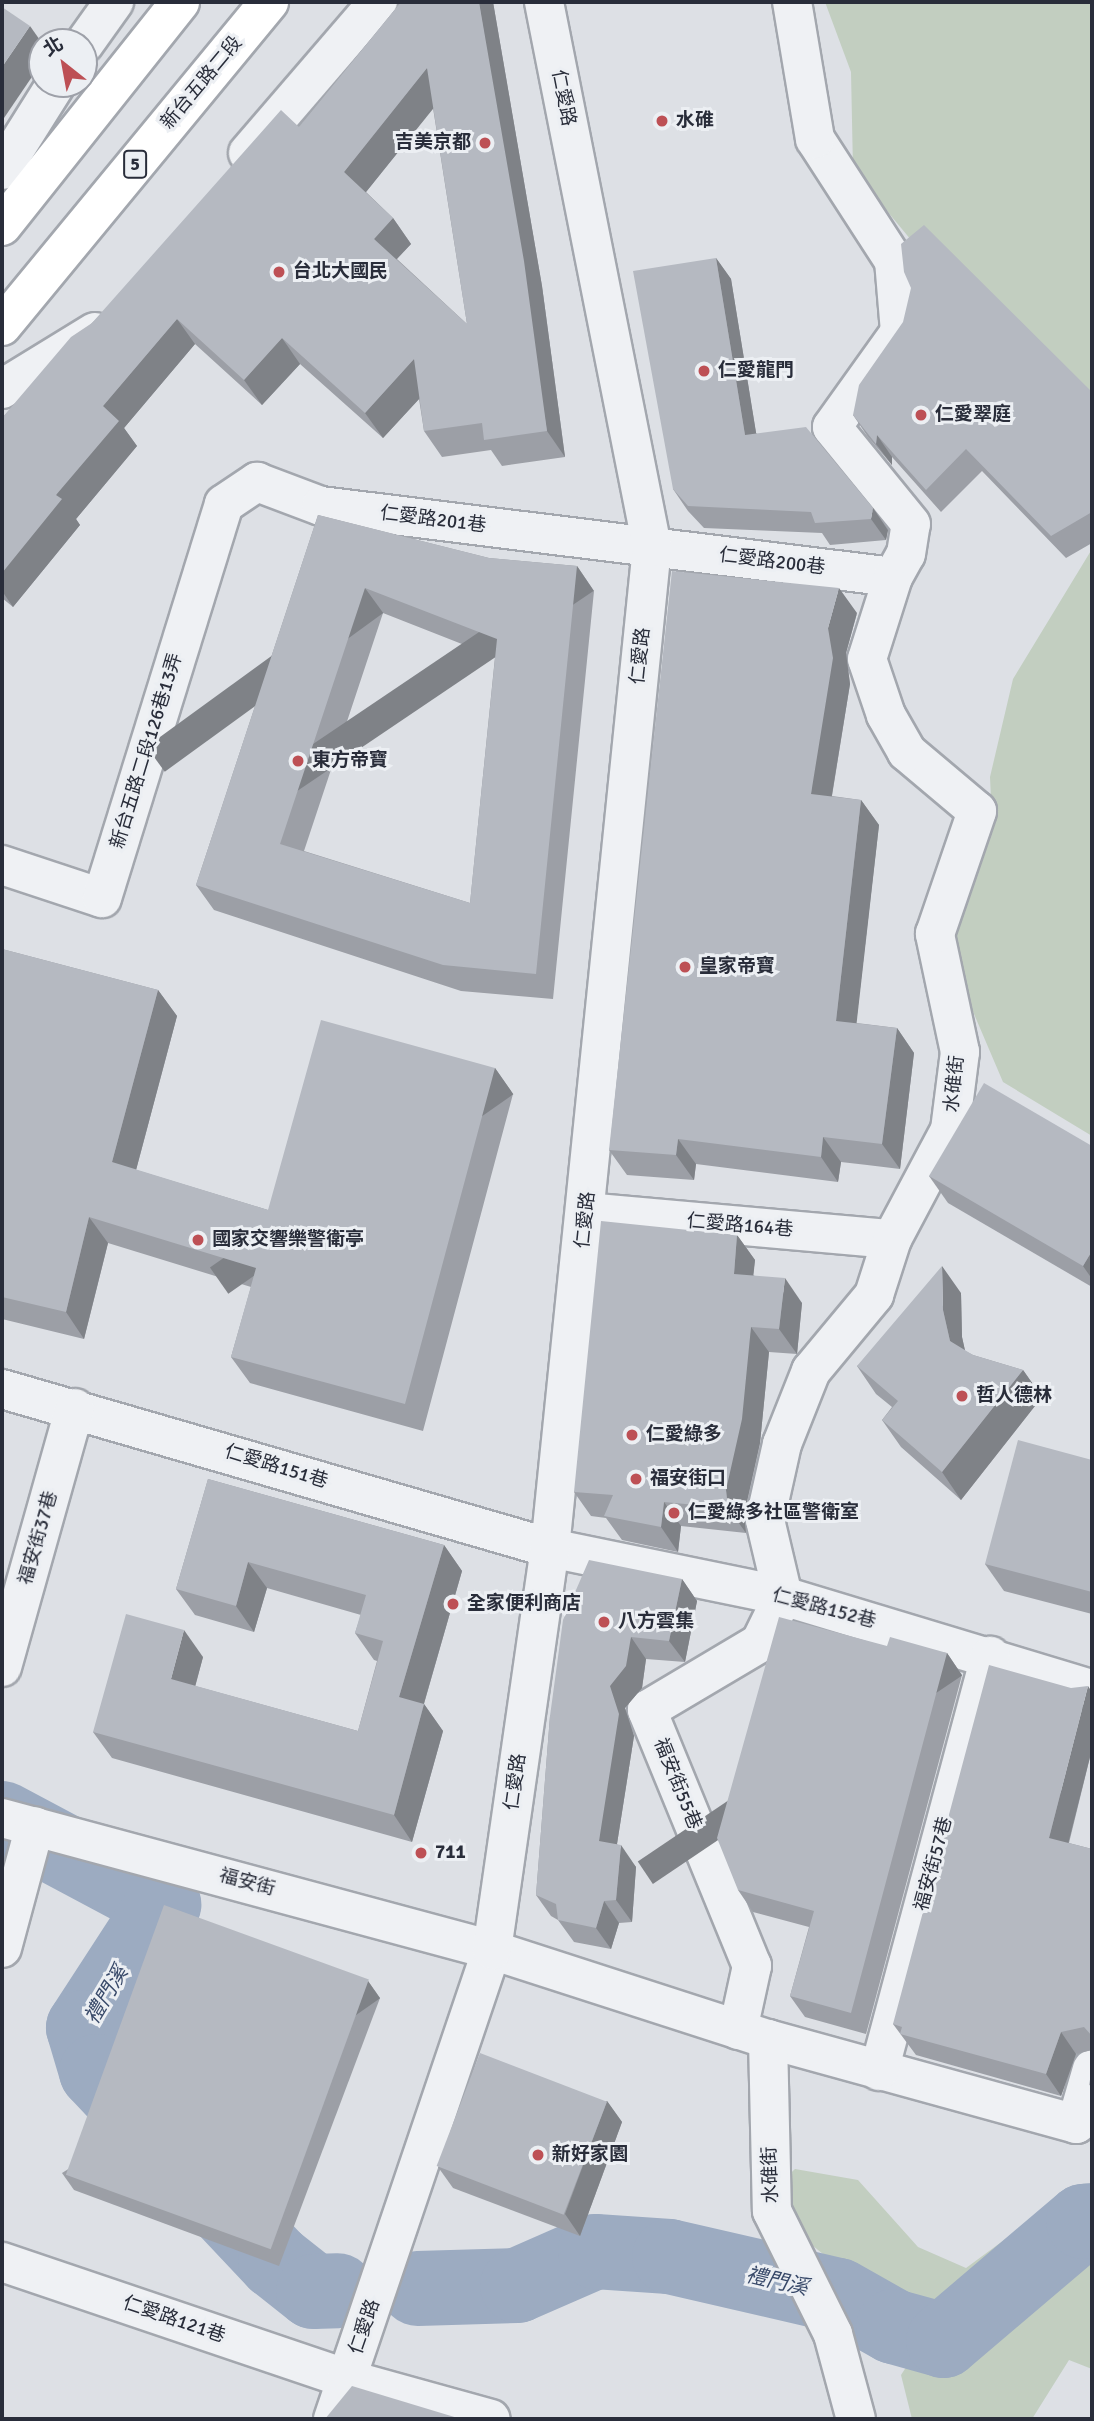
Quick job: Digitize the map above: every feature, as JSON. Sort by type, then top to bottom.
[{"type":"main road","points":[[2,226],[180,2]]},
{"type":"main road","name":"新台五路二段","points":[[2,326],[269,2]]},
{"type":"street","points":[[95,28],[114,2]]},
{"type":"street","points":[[227,178],[378,2]]},
{"type":"street","name":"仁愛路","points":[[333,2419],[492,1950],[550,1548],[587,1212],[652,547],[544,2]]},
{"type":"street","points":[[792,2],[815,139],[894,261],[900,332],[832,427],[911,524],[906,554],[893,577]]},
{"type":"street","points":[[2,170],[47,98]]},
{"type":"street","points":[[2,389],[93,334],[120,303]]},
{"type":"street","name":"仁愛路201巷","points":[[224,504],[257,482],[321,506],[652,547]]},
{"type":"street","name":"新台五路二段126巷13弄","points":[[2,865],[102,898],[224,504]]},
{"type":"street","name":"仁愛路200巷","points":[[652,547],[893,577]]},
{"type":"street","name":"水碓街","points":[[783,1596],[765,1520],[782,1444],[811,1371],[874,1295],[892,1239],[950,1130],[960,1052],[935,934],[976,811],[907,752],[886,715],[867,659],[893,577]]},
{"type":"street","name":"仁愛路164巷","points":[[587,1212],[892,1239]]},
{"type":"street","name":"仁愛路151巷","points":[[2,1389],[550,1548]]},
{"type":"street","name":"福安街37巷","points":[[5,1657],[75,1408]]},
{"type":"street","name":"仁愛路152巷","points":[[550,1548],[783,1596],[990,1656],[1092,1689]]},
{"type":"street","name":"福安街55巷","points":[[753,2034],[752,1966],[647,1710],[760,1643],[783,1596]]},
{"type":"street","name":"福安街57巷","points":[[879,2071],[990,1656]]},
{"type":"street","points":[[2,1948],[18,1822]]},
{"type":"street","name":"福安街","points":[[18,1822],[492,1950],[753,2034],[1076,2124],[1092,2069]]},
{"type":"street","name":"水碓街","points":[[753,2034],[772,2211],[833,2334],[856,2419]]},
{"type":"street","name":"仁愛路121巷","points":[[2,2262],[347,2379],[491,2419]]},
{"type":"green space","points":[[825,2],[1092,2],[1092,398],[926,258],[853,170],[851,72]]},
{"type":"green space","points":[[1092,549],[1092,1136],[1003,1082],[951,960],[957,909],[992,821],[990,777],[1013,679]]},
{"type":"green space","points":[[795,2169],[858,2180],[918,2247],[966,2268],[1023,2226],[1077,2196],[1092,2197],[1092,2369],[1069,2360],[1032,2419],[912,2419],[901,2375],[916,2352],[906,2315],[877,2298],[791,2228],[780,2183]]},
{"type":"building","points":[[401,2],[479,2],[524,261],[547,431],[484,440],[482,423],[424,431],[414,359],[365,413],[282,338],[244,380],[177,319],[103,406],[119,421],[56,495],[62,499],[2,573],[2,418],[71,337],[92,323],[281,110],[299,127]],"holes":[[[427,68],[467,324],[374,239],[393,218],[344,172]]]},
{"type":"building","points":[[2,7],[30,26],[2,67]]},
{"type":"building","name":"仁愛翠庭","points":[[924,225],[1092,392],[1092,512],[1051,536],[966,449],[926,490],[877,435],[876,444],[853,415],[859,385],[903,322],[911,288],[904,272],[901,244]]},
{"type":"building","name":"仁愛龍門","points":[[716,258],[745,435],[806,427],[873,508],[871,519],[815,523],[811,512],[688,506],[673,489],[633,271]]},
{"type":"building","points":[[318,515],[489,558],[577,566],[536,974],[443,965],[196,885]],"holes":[[[365,588],[497,639],[470,903],[280,844]]]},
{"type":"building","points":[[672,571],[839,588],[828,628],[833,658],[811,794],[861,800],[836,1021],[897,1028],[882,1144],[823,1137],[821,1157],[678,1139],[676,1155],[609,1150]]},
{"type":"building","points":[[2,949],[158,990],[112,1162],[268,1210],[321,1020],[495,1068],[405,1404],[231,1357],[256,1268],[89,1217],[66,1312],[2,1297]]},
{"type":"building","points":[[984,1083],[1092,1146],[1092,1251],[1083,1266],[929,1176]]},
{"type":"building","name":"仁愛綠多","points":[[601,1221],[737,1235],[734,1274],[785,1278],[779,1329],[751,1327],[742,1419],[726,1490],[728,1508],[664,1502],[661,1527],[604,1516],[613,1495],[574,1492]]},
{"type":"building","points":[[942,1266],[943,1310],[950,1341],[973,1355],[1023,1370],[942,1472],[882,1420],[898,1401],[857,1366]]},
{"type":"building","points":[[1018,1440],[1092,1460],[1092,1592],[985,1564]]},
{"type":"building","points":[[208,1479],[444,1545],[399,1697],[424,1704],[394,1815],[93,1732],[126,1614],[184,1630],[171,1679],[358,1731],[383,1641],[355,1633],[366,1595],[248,1562],[236,1606],[176,1589]]},
{"type":"building","points":[[589,1560],[682,1579],[669,1641],[631,1637],[626,1666],[610,1686],[619,1714],[599,1841],[621,1845],[616,1900],[604,1901],[596,1928],[558,1920],[556,1904],[536,1895],[550,1716],[563,1620]]},
{"type":"building","points":[[779,1617],[887,1646],[890,1637],[947,1653],[851,2013],[790,1996],[814,1911],[738,1890],[717,1838]]},
{"type":"building","points":[[989,1665],[1071,1688],[1088,1686],[1049,1838],[1092,1849],[1092,2036],[1084,2027],[1061,2032],[1046,2074],[900,2034],[902,2027],[893,2024]]},
{"type":"building","points":[[164,1905],[369,1980],[271,2249],[66,2175]]},
{"type":"building","name":"新好家園","points":[[480,2053],[607,2102],[564,2215],[437,2166]]},
{"type":"building","points":[[352,2386],[461,2419],[325,2419]]},
{"type":"waterway","name":"禮門溪","points":[[2,1818],[163,1904],[83,2027],[96,2071],[275,2261],[313,2291],[337,2290]]},
{"type":"waterway","name":"禮門溪","points":[[417,2288],[517,2285],[595,2251],[669,2256],[838,2295],[893,2326],[943,2340],[1083,2221],[1092,2220]]},
{"type":"place","name":"水碓","points":[[662,121]]},
{"type":"place","name":"吉美京都","points":[[485,143]]},
{"type":"place","name":"台北大國民","points":[[279,272]]},
{"type":"place","name":"仁愛龍門","points":[[704,371]]},
{"type":"place","name":"仁愛翠庭","points":[[921,415]]},
{"type":"place","name":"東方帝寶","points":[[298,761]]},
{"type":"place","name":"皇家帝寶","points":[[685,967]]},
{"type":"place","name":"國家交響樂警衛亭","points":[[198,1240]]},
{"type":"place","name":"哲人德林","points":[[962,1396]]},
{"type":"place","name":"仁愛綠多","points":[[632,1435]]},
{"type":"place","name":"福安街口","points":[[636,1479]]},
{"type":"place","name":"仁愛綠多社區警衛室","points":[[674,1513]]},
{"type":"place","name":"全家便利商店","points":[[453,1604]]},
{"type":"place","name":"八方雲集","points":[[604,1622]]},
{"type":"place","name":"711","points":[[421,1853]]},
{"type":"place","name":"新好家園","points":[[538,2155]]}]
